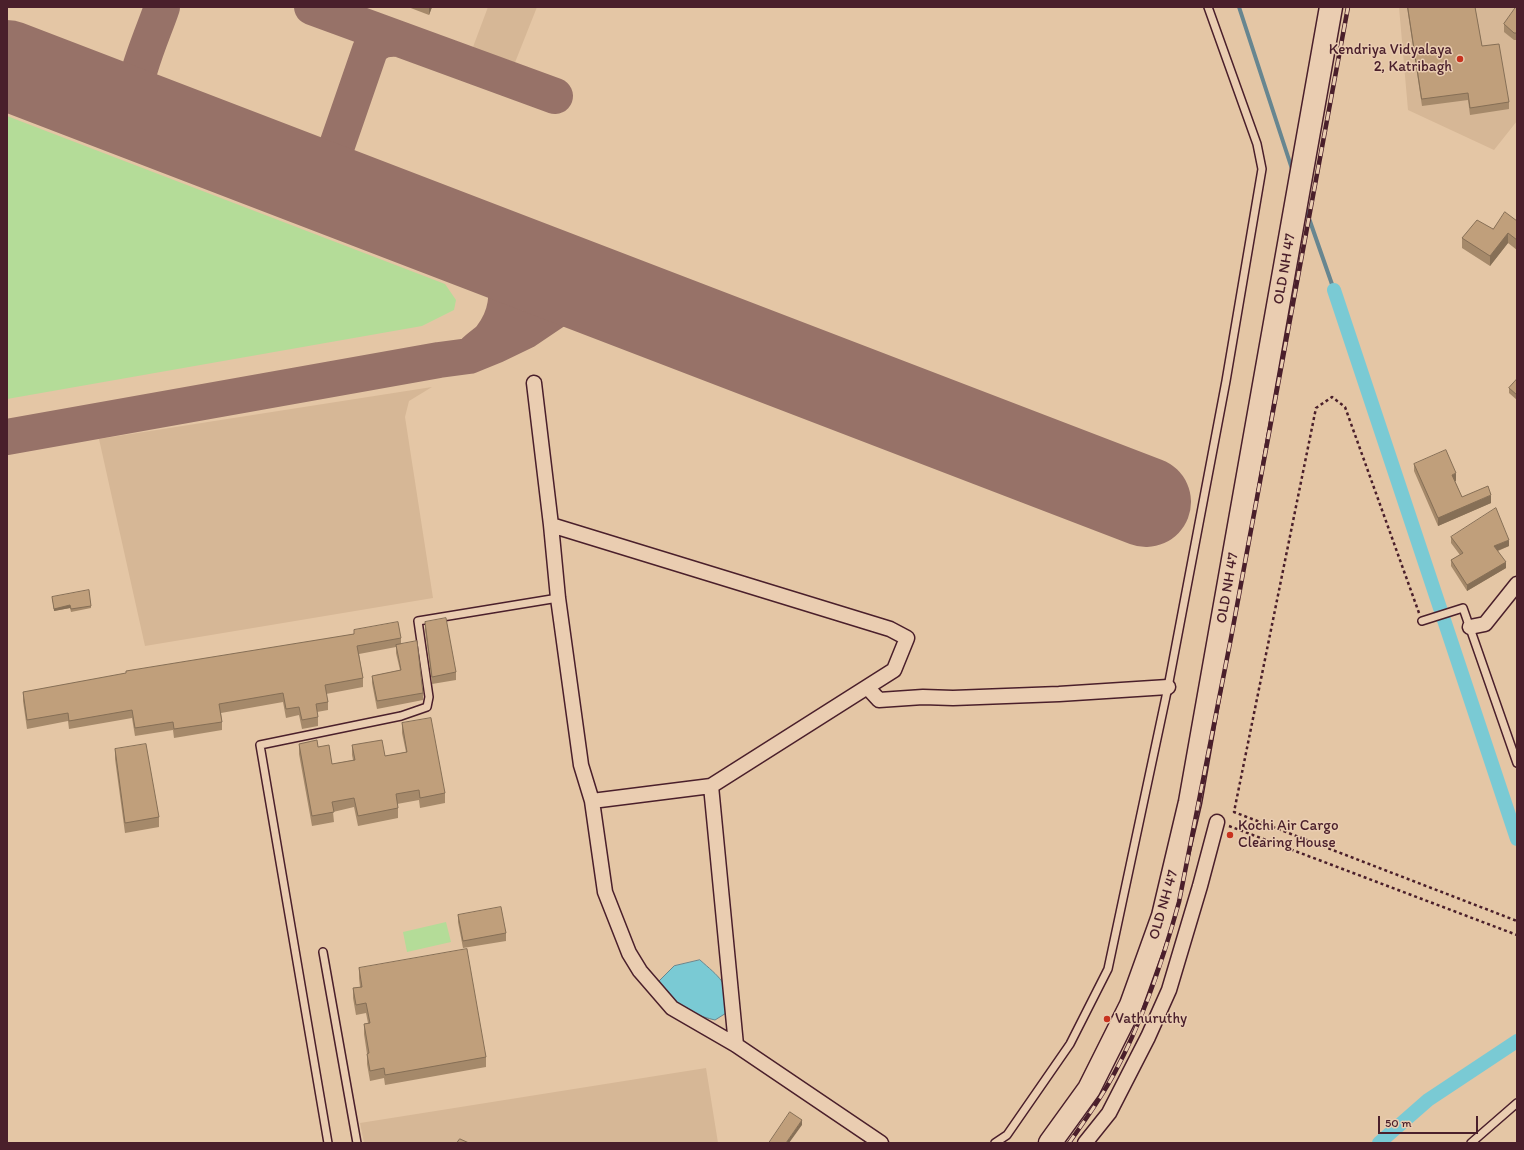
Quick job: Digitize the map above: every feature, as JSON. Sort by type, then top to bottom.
[{"type":"main road","name":"OLD NH 47","points":[[1050,1143],[1089,1089],[1131,1005],[1163,916],[1190,802],[1331,7]]},
{"type":"street","points":[[534,383],[552,525],[558,598],[581,765],[592,801],[605,892],[629,953],[640,971],[672,1008],[736,1045],[881,1143]]},
{"type":"street","points":[[552,525],[883,627],[907,638],[894,670],[711,786],[592,801]]},
{"type":"street","points":[[1470,627],[1485,624],[1517,584]]},
{"type":"street","points":[[867,687],[879,700],[924,697],[953,698],[1059,694],[1168,687]]},
{"type":"street","points":[[711,786],[736,1045]]},
{"type":"street","points":[[1085,1143],[1109,1114],[1148,1037],[1168,990],[1200,886],[1217,822]]},
{"type":"lane","points":[[995,1143],[1007,1135],[1070,1044],[1108,969],[1168,687],[1226,381],[1262,169],[1257,144],[1208,7]]},
{"type":"lane","points":[[328,1143],[260,745],[401,716],[427,707],[429,697],[418,621],[558,598]]},
{"type":"lane","points":[[1422,621],[1463,608],[1517,763]]},
{"type":"lane","points":[[323,952],[358,1143]]},
{"type":"lane","points":[[1471,1143],[1517,1103]]},
{"type":"path","points":[[1422,621],[1345,407],[1332,397],[1316,408],[1234,812],[1517,922]]},
{"type":"path","points":[[1217,822],[1517,935]]},
{"type":"shaded area","points":[[488,7],[537,7],[514,65],[473,47]]},
{"type":"shaded area","name":"Kendriya Vidyalaya 2, Katribagh","points":[[1399,7],[1517,7],[1517,121],[1494,150],[1408,110]]},
{"type":"shaded area","points":[[432,387],[409,401],[405,417],[433,598],[145,646],[99,439]]},
{"type":"shaded area","points":[[706,1068],[718,1143],[364,1143],[360,1123]]},
{"type":"green space","points":[[7,116],[445,284],[456,300],[454,310],[422,326],[7,399]]},
{"type":"green space","points":[[446,922],[451,942],[407,952],[403,932]]},
{"type":"water","points":[[700,960],[722,981],[730,1001],[731,1010],[715,1020],[689,1011],[683,1007],[671,997],[658,982],[674,966]]},
{"type":"building","points":[[1408,7],[1475,7],[1482,46],[1499,44],[1509,102],[1470,108],[1468,93],[1422,99]]},
{"type":"building","points":[[1516,7],[1517,33],[1514,33],[1504,24]]},
{"type":"building","points":[[1505,212],[1517,221],[1517,240],[1508,233],[1490,256],[1462,238],[1477,220],[1493,229]]},
{"type":"building","points":[[1517,379],[1517,395],[1509,388]]},
{"type":"building","points":[[1446,450],[1456,473],[1452,475],[1462,497],[1488,486],[1491,495],[1438,518],[1414,464]]},
{"type":"building","points":[[1496,508],[1509,540],[1494,546],[1506,562],[1467,585],[1451,560],[1463,553],[1451,537]]},
{"type":"building","points":[[89,590],[91,606],[71,609],[70,605],[54,609],[52,597]]},
{"type":"building","points":[[446,618],[456,672],[432,677],[425,622]]},
{"type":"building","points":[[398,622],[401,638],[357,646],[363,678],[325,685],[328,702],[316,704],[318,717],[302,720],[299,707],[286,709],[283,693],[219,704],[222,722],[174,729],[173,722],[135,728],[132,710],[69,721],[68,713],[27,720],[23,692],[126,673],[126,671],[354,634],[354,630]]},
{"type":"building","points":[[417,641],[423,693],[377,701],[372,676],[401,670],[396,645]]},
{"type":"building","points":[[431,718],[445,793],[420,798],[419,790],[396,794],[398,808],[358,816],[354,798],[332,802],[334,812],[312,816],[299,744],[317,740],[318,747],[329,745],[332,764],[355,760],[352,745],[382,740],[385,756],[407,752],[402,723]]},
{"type":"building","points":[[146,744],[159,817],[125,823],[115,749]]},
{"type":"building","points":[[501,907],[506,933],[463,941],[458,915]]},
{"type":"building","points":[[467,949],[486,1057],[385,1075],[384,1068],[370,1071],[367,1054],[369,1053],[364,1024],[370,1023],[366,1003],[356,1005],[353,988],[362,987],[359,968]]},
{"type":"building","points":[[790,1112],[802,1120],[786,1143],[769,1143]]},
{"type":"building","points":[[460,1139],[469,1143],[457,1143]]},
{"type":"waterway","points":[[1239,7],[1293,172]]},
{"type":"waterway","points":[[1305,207],[1334,290]]},
{"type":"waterway","points":[[1334,290],[1517,839]]},
{"type":"waterway","points":[[1379,1143],[1428,1100],[1517,1041]]},
{"type":"taxiway","points":[[145,117],[140,112],[135,102],[135,93],[144,55],[162,7]]},
{"type":"taxiway","points":[[312,7],[555,96]]},
{"type":"taxiway","points":[[340,193],[331,174],[333,157],[370,50],[383,40],[399,39]]},
{"type":"taxiway","points":[[106,103],[123,96],[130,91],[136,83]]},
{"type":"taxiway","points":[[455,237],[478,253],[498,272],[503,280],[505,288],[505,305],[500,322],[488,341],[475,351]]},
{"type":"taxiway","points":[[7,437],[439,360],[469,356],[525,331],[565,304],[580,299],[602,300],[645,310]]},
{"type":"runway","points":[[7,65],[1146,502]]},
{"type":"railway","points":[[1069,1143],[1110,1081],[1135,1031],[1152,988],[1179,902],[1231,638],[1348,7]]},
{"type":"place","name":"Kendriya Vidyalaya 2, Katribagh","points":[[1460,59]]},
{"type":"place","name":"Kochi Air Cargo Clearing House","points":[[1230,835]]},
{"type":"place","name":"Vathuruthy","points":[[1107,1019]]}]
